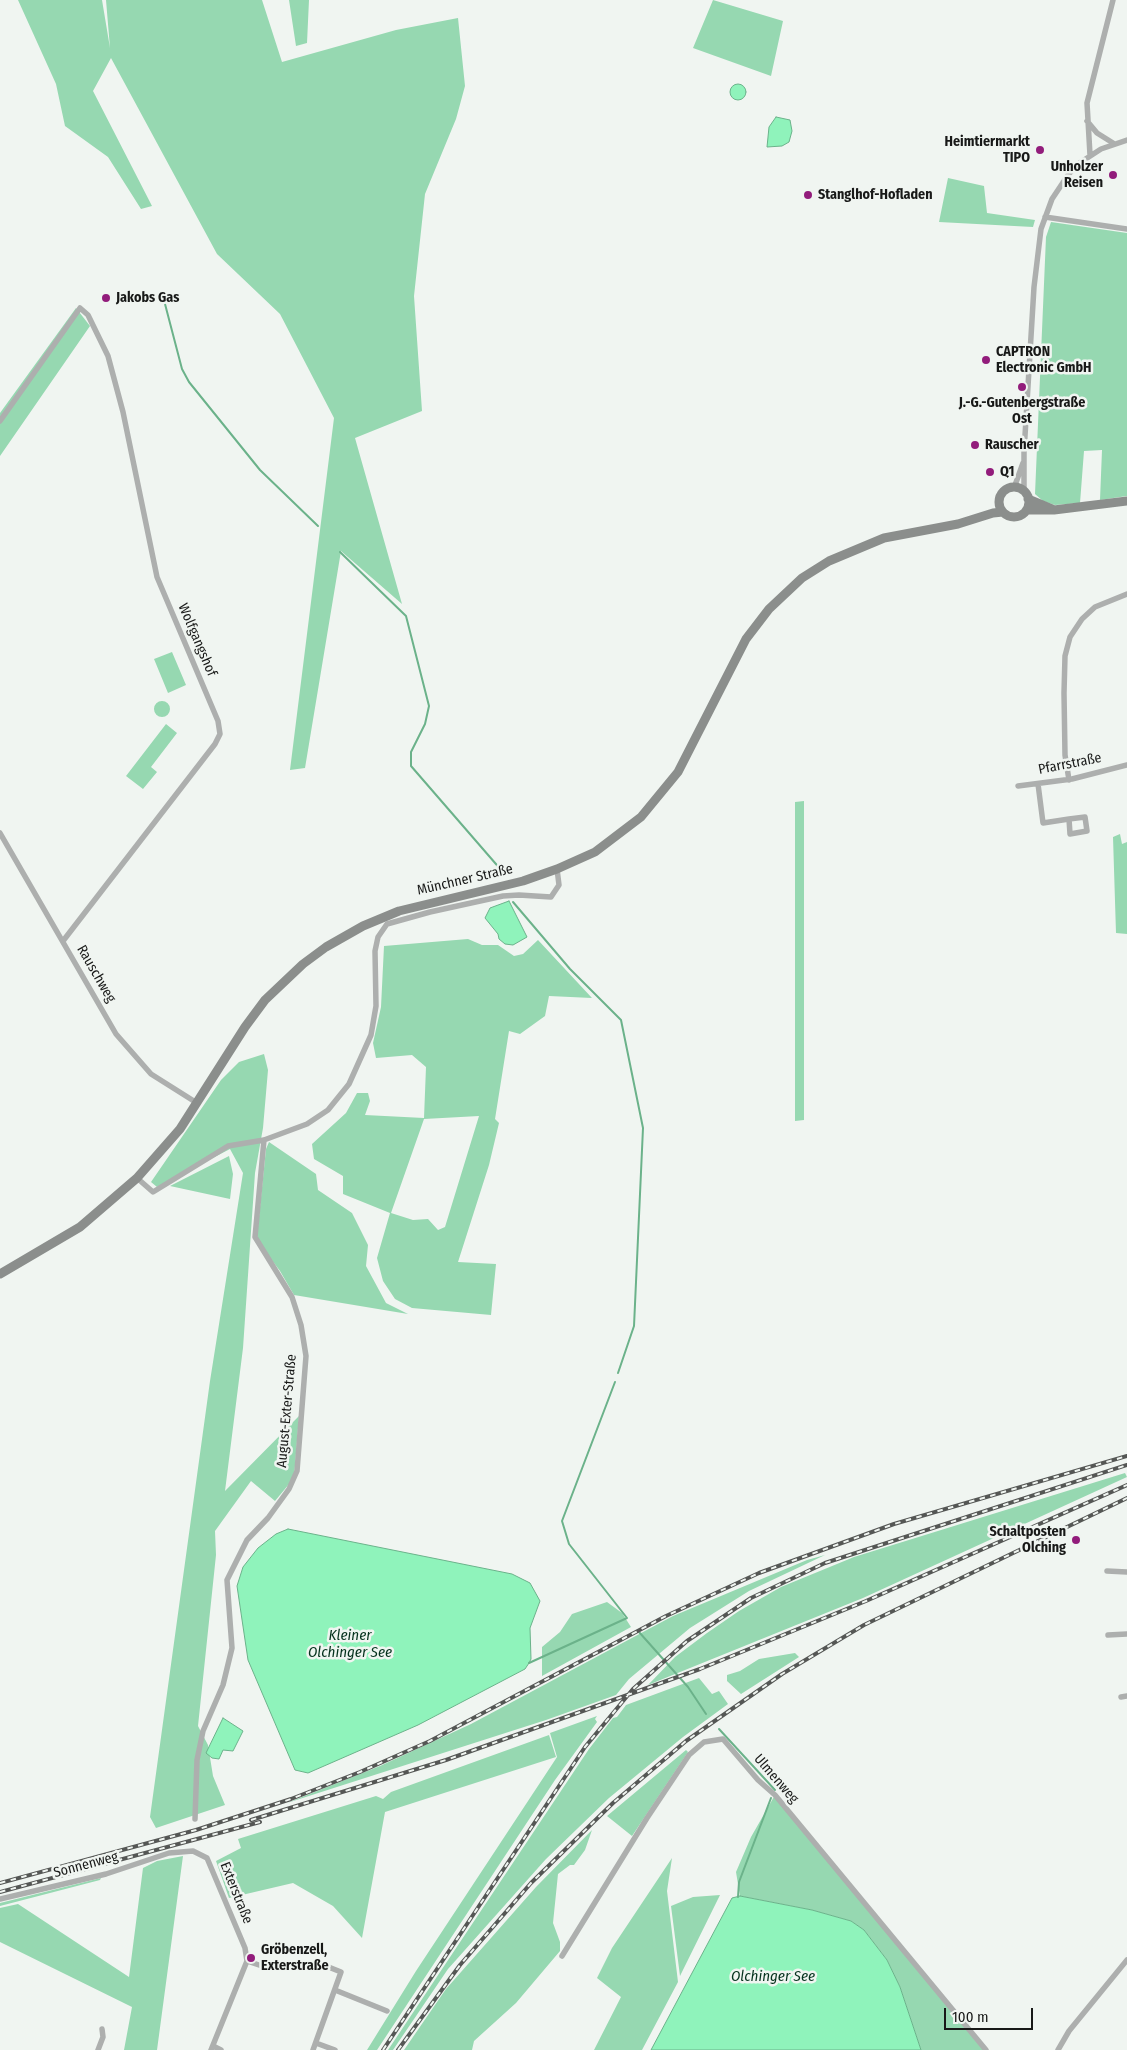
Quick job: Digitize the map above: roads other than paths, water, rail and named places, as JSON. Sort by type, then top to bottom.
[{"type":"main road","points":[[1054,510],[1014,488],[1003,492],[999,503],[1003,512],[1014,518],[1027,510],[1054,510],[1127,501]]},
{"type":"main road","points":[[1026,495],[1027,510]]},
{"type":"main road","points":[[949,525],[999,503]]},
{"type":"main road","points":[[949,525],[1003,512]]},
{"type":"main road","name":"Münchner Straße","points":[[0,1274],[80,1227],[137,1178],[168,1143],[197,1103],[244,1027],[265,1000],[303,964],[326,947],[363,926],[399,910],[523,881],[557,869],[608,843],[641,817],[659,797],[686,758],[742,644],[779,598],[815,569],[857,548],[884,538],[949,525]]},
{"type":"street","points":[[1090,155],[1087,103],[1090,84],[1113,0]]},
{"type":"street","points":[[1087,121],[1097,133],[1113,144]]},
{"type":"street","points":[[1026,495],[1024,461],[1037,251],[1045,217],[1052,199],[1068,174],[1090,155],[1113,144],[1127,140]]},
{"type":"street","points":[[1045,217],[1127,229]]},
{"type":"street","name":"Wolfgangshof","points":[[0,421],[80,308],[88,315],[108,356],[123,412],[157,577],[218,721],[220,734],[215,744],[63,941]]},
{"type":"street","points":[[1014,488],[1024,461]]},
{"type":"street","points":[[1069,780],[1065,755],[1064,693],[1065,656],[1070,637],[1082,619],[1094,608],[1127,594]]},
{"type":"street","name":"Pfarrstraße","points":[[1018,786],[1069,780],[1127,765]]},
{"type":"street","points":[[1038,784],[1042,823],[1069,820]]},
{"type":"street","name":"Rauschweg","points":[[0,833],[116,1034],[151,1074],[197,1103]]},
{"type":"street","points":[[137,1178],[153,1192],[228,1146],[264,1140],[316,1119],[328,1110],[348,1084],[371,1035],[376,1006],[375,951],[378,938],[386,924],[420,914],[503,896],[550,897],[560,885],[557,869]]},
{"type":"street","name":"August-Exter-Straße","points":[[194,1819],[196,1760],[202,1731],[223,1685],[232,1648],[227,1580],[246,1540],[268,1518],[289,1489],[297,1471],[306,1356],[301,1324],[292,1296],[255,1237],[264,1140]]},
{"type":"street","points":[[1107,1571],[1127,1572]]},
{"type":"street","points":[[1108,1635],[1127,1634]]},
{"type":"street","name":"Ulmenweg","points":[[562,1956],[647,1818],[689,1755],[704,1742],[723,1739],[758,1780],[775,1795],[986,2050]]},
{"type":"street","name":"Sonnenweg","points":[[0,1900],[106,1874],[155,1857],[178,1852]]},
{"type":"street","name":"Exterstraße","points":[[178,1852],[201,1854],[211,1864],[245,1948],[247,1961]]},
{"type":"street","points":[[1058,2050],[1069,2032],[1127,1960]]},
{"type":"street","points":[[220,2050],[212,2048],[247,1961],[271,1969],[326,1966],[341,1972],[313,2050]]},
{"type":"street","points":[[335,1990],[387,2011]]},
{"type":"street","points":[[98,2050],[103,2037],[102,2029]]},
{"type":"street","points":[[316,2043],[335,2050]]},
{"type":"water","points":[[735,84],[741,84],[746,89],[744,98],[735,100],[730,95],[730,89]]},
{"type":"water","points":[[776,117],[790,120],[792,131],[789,142],[782,146],[767,147],[769,127]]},
{"type":"water","points":[[509,901],[527,937],[513,945],[505,944],[499,939],[498,934],[485,918],[490,908]]},
{"type":"water","name":"Kleiner Olchinger See","points":[[288,1529],[512,1574],[530,1583],[540,1601],[530,1628],[531,1659],[529,1663],[525,1669],[418,1725],[308,1773],[295,1770],[248,1660],[237,1586],[243,1567],[258,1548],[276,1534]]},
{"type":"water","points":[[223,1718],[243,1731],[233,1751],[223,1750],[219,1759],[212,1758],[206,1753]]},
{"type":"water","name":"Olchinger See","points":[[740,1896],[812,1910],[851,1921],[864,1930],[887,1960],[900,1987],[921,2050],[651,2050],[732,1898]]},
{"type":"waterway","points":[[165,304],[182,369],[189,382],[260,470],[318,526]]},
{"type":"waterway","points":[[340,552],[406,616],[429,706],[425,724],[411,752],[411,766],[502,871],[504,876]]},
{"type":"waterway","points":[[513,902],[570,969],[621,1020],[643,1128],[634,1326],[618,1373]]},
{"type":"waterway","points":[[529,1663],[627,1618],[569,1544],[562,1521],[615,1382]]},
{"type":"waterway","points":[[639,1632],[688,1687],[706,1714]]},
{"type":"waterway","points":[[719,1729],[775,1790]]},
{"type":"waterway","points":[[738,1897],[739,1882],[771,1798]]},
{"type":"railway","points":[[0,1883],[196,1830],[291,1799],[360,1772],[430,1741],[666,1616],[759,1573],[894,1524],[1127,1456]]},
{"type":"railway","points":[[383,2050],[585,1747],[633,1689],[687,1641],[751,1598],[825,1563],[1127,1465]]},
{"type":"railway","points":[[251,1820],[446,1760],[700,1669],[866,1601],[1127,1485]]},
{"type":"railway","points":[[398,2050],[460,1965],[531,1883],[613,1803],[686,1741],[782,1674],[864,1625],[1127,1498]]},
{"type":"railway","points":[[0,1892],[260,1822]]},
{"type":"place","name":"Heimtiermarkt TIPO","points":[[1040,150]]},
{"type":"place","name":"Unholzer Reisen","points":[[1113,175]]},
{"type":"place","name":"Stanglhof-Hofladen","points":[[808,195]]},
{"type":"place","name":"Jakobs Gas","points":[[106,298]]},
{"type":"place","name":"CAPTRON Electronic GmbH","points":[[986,360]]},
{"type":"place","name":"J.-G.-Gutenbergstraße Ost","points":[[1022,387]]},
{"type":"place","name":"Rauscher","points":[[975,445]]},
{"type":"place","name":"Q1","points":[[990,472]]},
{"type":"place","name":"Schaltposten Olching","points":[[1076,1540]]},
{"type":"place","name":"Gröbenzell, Exterstraße","points":[[251,1958]]}]
